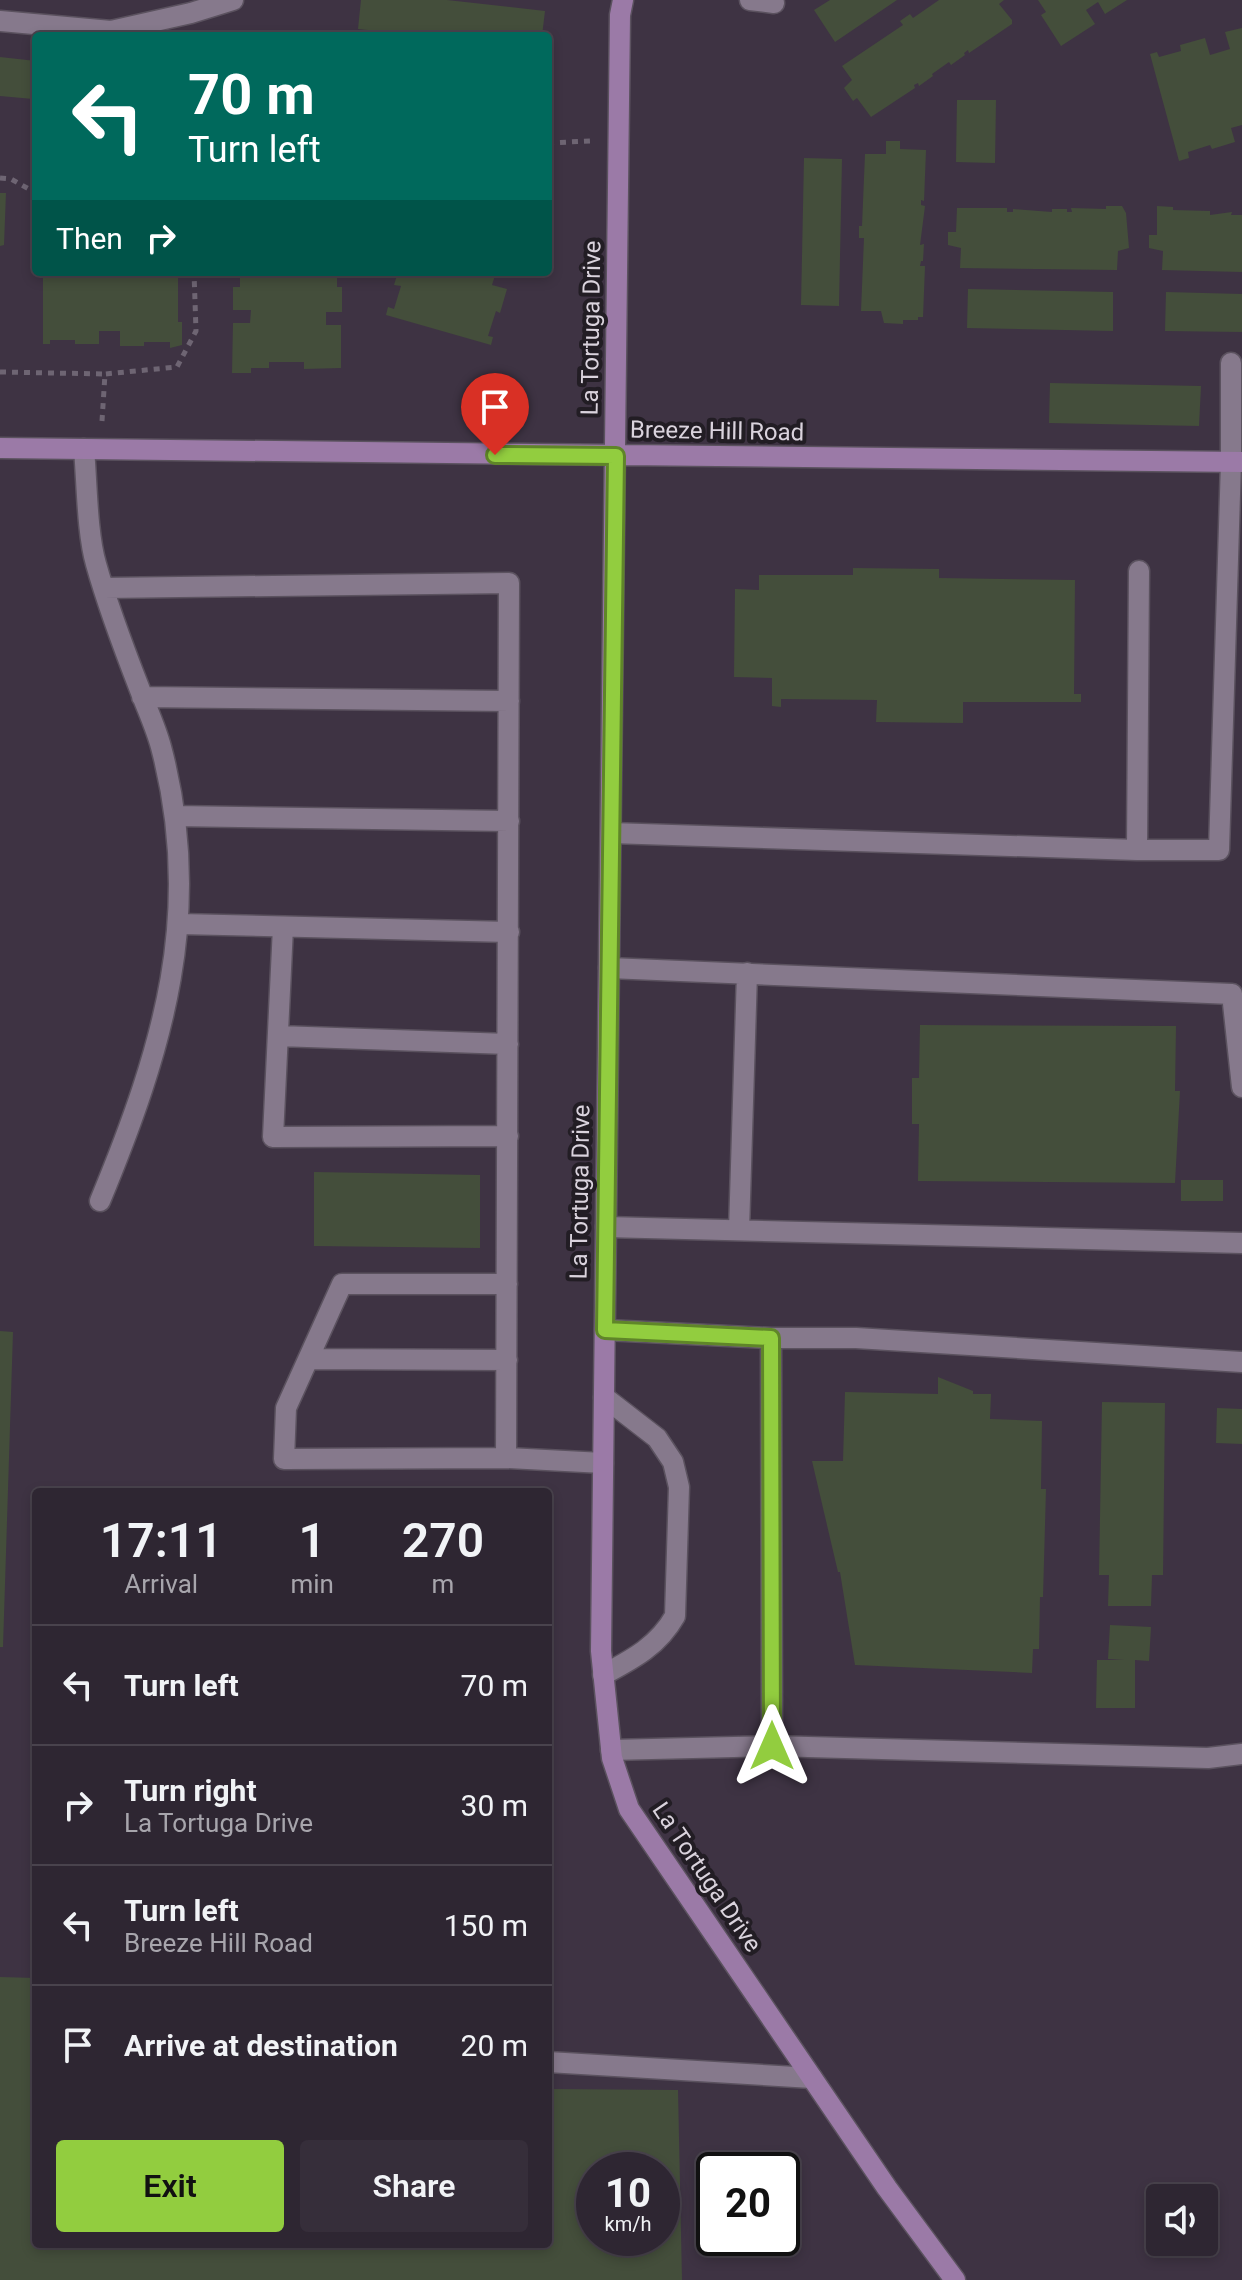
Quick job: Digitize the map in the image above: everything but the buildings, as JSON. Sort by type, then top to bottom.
[{"type":"street","points":[[0,21],[111,31],[233,0]]},
{"type":"street","name":"La Tortuga Drive","points":[[623,0],[620,15],[601,1651],[611,1750],[629,1809],[887,2188],[955,2280]]},
{"type":"street","points":[[750,0],[774,3]]},
{"type":"street","points":[[611,833],[1219,850],[1237,462],[1231,363]]},
{"type":"street","name":"Breeze Hill Road","points":[[0,448],[1237,462]]},
{"type":"street","points":[[92,450],[95,561],[161,745],[179,838],[180,924],[165,1013],[134,1119],[100,1201]]},
{"type":"street","points":[[1137,850],[1139,571]]},
{"type":"street","points":[[104,588],[509,583],[506,1458]]},
{"type":"street","points":[[142,697],[509,701]]},
{"type":"street","points":[[175,816],[509,821]]},
{"type":"street","points":[[180,924],[509,932]]},
{"type":"street","points":[[283,927],[273,1137],[508,1136]]},
{"type":"street","points":[[609,968],[1232,994],[1242,1087]]},
{"type":"street","points":[[739,1230],[747,973]]},
{"type":"street","points":[[279,1036],[508,1044]]},
{"type":"street","points":[[606,1227],[1242,1243]]},
{"type":"street","points":[[507,1284],[342,1284],[286,1408],[284,1459],[506,1458],[603,1463]]},
{"type":"street","points":[[605,1330],[771,1338],[856,1338],[1242,1362]]},
{"type":"street","points":[[771,1338],[772,1746]]},
{"type":"street","points":[[310,1359],[507,1360]]},
{"type":"street","points":[[603,1675],[644,1652],[665,1634],[675,1616],[679,1487],[673,1462],[657,1438],[604,1397]]},
{"type":"street","points":[[611,1750],[772,1746],[1208,1758],[1242,1754]]},
{"type":"street","points":[[552,2062],[812,2078]]},
{"type":"path","points":[[552,143],[619,139]]},
{"type":"path","points":[[0,178],[11,179],[32,191]]},
{"type":"path","points":[[0,372],[105,374],[177,367],[196,331],[194,276]]},
{"type":"path","points":[[92,450],[105,374]]},
{"type":"route","points":[[495,455],[616,456],[605,1330],[771,1338],[772,1746]]}]
